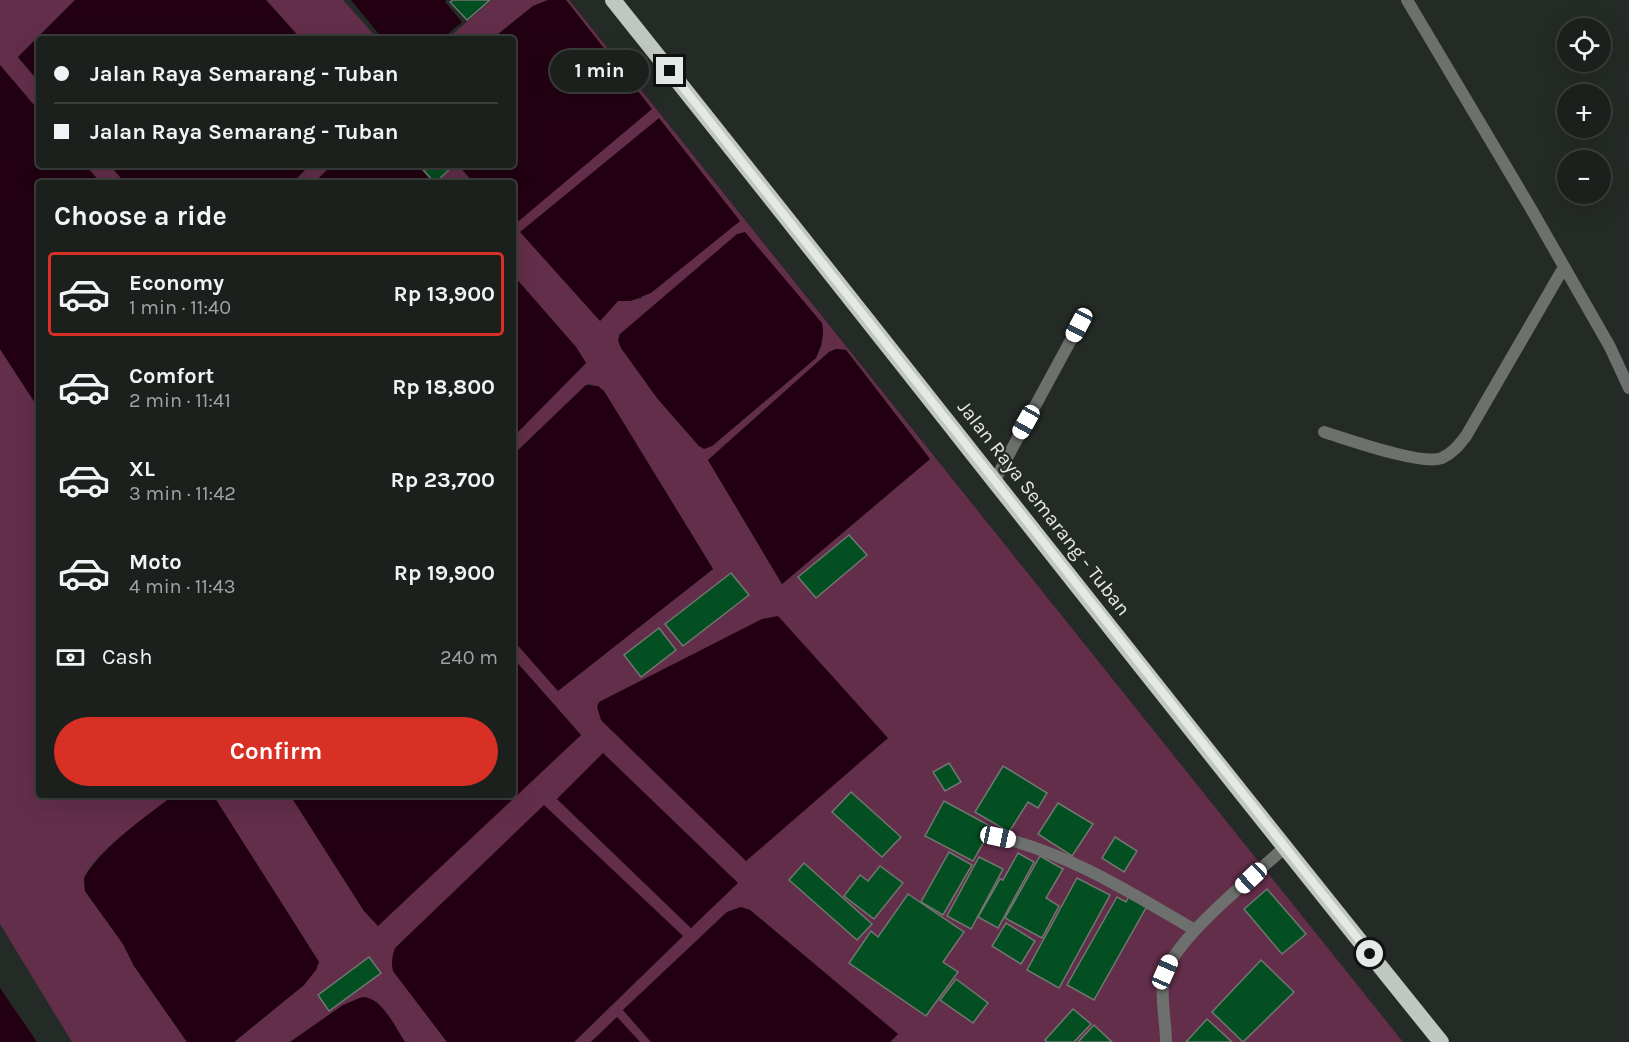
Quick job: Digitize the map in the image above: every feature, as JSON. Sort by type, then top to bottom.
[{"type":"highway","name":"Jalan Raya Semarang - Tuban","points":[[613,0],[1284,848],[1441,1042]]},
{"type":"street","points":[[1407,0],[1530,207],[1610,347],[1629,387]]},
{"type":"street","points":[[1324,432],[1412,457],[1440,459],[1455,450],[1466,436],[1564,267]]},
{"type":"street","points":[[995,480],[1079,325]]},
{"type":"street","points":[[998,837],[1057,855],[1105,879],[1195,930]]},
{"type":"street","points":[[1166,1042],[1162,982],[1170,960],[1195,930],[1284,848]]},
{"type":"shaded area","points":[[0,0],[75,0],[39,36],[36,36],[36,39],[18,57],[36,78],[36,107],[0,65]]},
{"type":"shaded area","points":[[75,0],[266,0],[298,36],[39,36]]},
{"type":"shaded area","points":[[266,0],[343,0],[375,36],[298,36]]},
{"type":"shaded area","points":[[351,0],[446,0],[445,2],[462,22],[446,36],[381,36]]},
{"type":"shaded area","points":[[492,0],[548,0],[533,6],[496,36],[450,36]]},
{"type":"shaded area","points":[[548,0],[566,0],[652,109],[516,223],[516,180],[471,180],[461,168],[516,168],[516,36],[496,36],[533,6]]},
{"type":"shaded area","points":[[566,0],[569,0],[1403,1042],[890,1042],[898,1034],[750,910],[741,907],[727,912],[623,1010],[651,1042],[640,1042],[617,1017],[591,1042],[574,1042],[683,936],[393,971],[447,1042],[405,1042],[377,1002],[366,997],[343,1005],[290,1042],[234,1042],[304,985],[319,962],[215,798],[292,798],[364,911],[378,925],[581,735],[516,661],[516,643],[559,690],[713,569],[604,391],[590,384],[586,385],[516,452],[516,434],[586,363],[576,347],[516,278],[516,222],[651,109]],"holes":[[[659,118],[642,298],[618,301],[600,321]],[[620,334],[822,344],[816,358],[712,446],[699,446],[657,398],[621,348],[618,340]],[[836,349],[846,350],[930,459],[782,584],[708,460],[829,352]],[[603,754],[737,882],[691,928],[557,799]]]},
{"type":"shaded area","points":[[36,39],[36,78],[18,57]]},
{"type":"shaded area","points":[[0,65],[36,107],[36,168],[88,168],[98,180],[36,180],[36,404],[0,349]]},
{"type":"shaded area","points":[[659,118],[740,221],[651,293],[630,301],[618,301],[600,321],[520,232]]},
{"type":"shaded area","points":[[88,168],[112,168],[122,180],[98,180]]},
{"type":"shaded area","points":[[112,168],[307,168],[295,180],[122,180]]},
{"type":"shaded area","points":[[307,168],[329,168],[317,180],[295,180]]},
{"type":"shaded area","points":[[329,168],[420,168],[430,180],[317,180]]},
{"type":"shaded area","points":[[420,168],[461,168],[471,180],[430,180]]},
{"type":"shaded area","points":[[745,232],[822,323],[822,341],[816,358],[712,446],[704,449],[657,398],[621,348],[618,340],[620,334],[737,234]]},
{"type":"shaded area","points":[[516,278],[576,347],[586,363],[516,434]]},
{"type":"shaded area","points":[[0,349],[36,404],[36,798],[170,798],[111,845],[90,868],[84,882],[85,891],[123,944],[134,966],[187,1042],[72,1042],[0,924]]},
{"type":"shaded area","points":[[836,349],[846,350],[930,459],[782,584],[708,460],[829,352]]},
{"type":"shaded area","points":[[586,385],[598,386],[604,391],[713,569],[558,691],[516,643],[516,452]]},
{"type":"shaded area","points":[[778,616],[888,738],[746,861],[601,720],[597,707],[599,702],[762,619]]},
{"type":"shaded area","points":[[516,661],[581,735],[516,796]]},
{"type":"shaded area","points":[[603,753],[738,883],[691,928],[557,799]]},
{"type":"shaded area","points":[[170,798],[215,798],[319,962],[316,970],[304,985],[234,1042],[187,1042],[134,966],[123,944],[85,891],[84,878],[103,854],[125,833]]},
{"type":"shaded area","points":[[292,798],[514,798],[378,926],[364,911]]},
{"type":"shaded area","points":[[544,805],[683,936],[574,1042],[447,1042],[393,971],[392,960],[395,948]]},
{"type":"shaded area","points":[[741,907],[750,910],[898,1034],[890,1042],[651,1042],[623,1010],[727,912]]},
{"type":"shaded area","points":[[0,988],[37,1042],[0,1042]]},
{"type":"shaded area","points":[[362,997],[369,998],[382,1007],[405,1042],[290,1042],[343,1005]]},
{"type":"shaded area","points":[[617,1017],[640,1042],[591,1042]]},
{"type":"building","points":[[453,0],[490,0],[467,20],[450,2]]},
{"type":"building","points":[[422,168],[451,168],[438,180],[432,180]]},
{"type":"building","points":[[849,535],[867,555],[816,598],[798,577]]},
{"type":"building","points":[[731,573],[749,595],[683,646],[665,624]]},
{"type":"building","points":[[659,628],[676,650],[641,677],[624,655]]},
{"type":"building","points":[[949,763],[961,782],[945,791],[933,772]]},
{"type":"building","points":[[1003,766],[1047,793],[1038,808],[1028,802],[1009,832],[975,812]]},
{"type":"building","points":[[851,792],[901,837],[882,857],[832,812]]},
{"type":"building","points":[[944,801],[992,827],[973,861],[925,836]]},
{"type":"building","points":[[1058,803],[1093,824],[1072,856],[1038,834]]},
{"type":"building","points":[[1115,837],[1137,851],[1124,872],[1102,858]]},
{"type":"building","points":[[949,852],[972,865],[943,915],[921,902]]},
{"type":"building","points":[[1018,853],[1034,862],[998,928],[978,917]]},
{"type":"building","points":[[1040,856],[1063,869],[1046,898],[1059,906],[1042,938],[1005,918]]},
{"type":"building","points":[[979,857],[1003,869],[971,929],[947,916]]},
{"type":"building","points":[[804,863],[872,924],[857,940],[789,880]]},
{"type":"building","points":[[880,866],[903,883],[874,919],[844,896],[860,875],[868,881]]},
{"type":"building","points":[[1077,878],[1110,895],[1059,988],[1027,970]]},
{"type":"building","points":[[1267,889],[1306,934],[1282,954],[1244,909]]},
{"type":"building","points":[[908,894],[964,932],[943,962],[958,972],[926,1016],[849,963],[871,931],[878,937]]},
{"type":"building","points":[[1129,896],[1147,906],[1094,1000],[1067,985],[1117,897],[1126,902]]},
{"type":"building","points":[[1006,923],[1035,941],[1021,964],[992,946]]},
{"type":"building","points":[[369,957],[381,973],[329,1011],[318,995]]},
{"type":"building","points":[[1261,960],[1294,992],[1243,1042],[1212,1012]]},
{"type":"building","points":[[956,979],[988,1003],[973,1023],[940,1000]]},
{"type":"building","points":[[1073,1009],[1091,1024],[1074,1042],[1047,1042],[1045,1040]]},
{"type":"building","points":[[1207,1019],[1232,1042],[1186,1042]]},
{"type":"building","points":[[1094,1025],[1112,1042],[1078,1042]]},
{"type":"route","points":[[670,71],[1370,954]]}]
